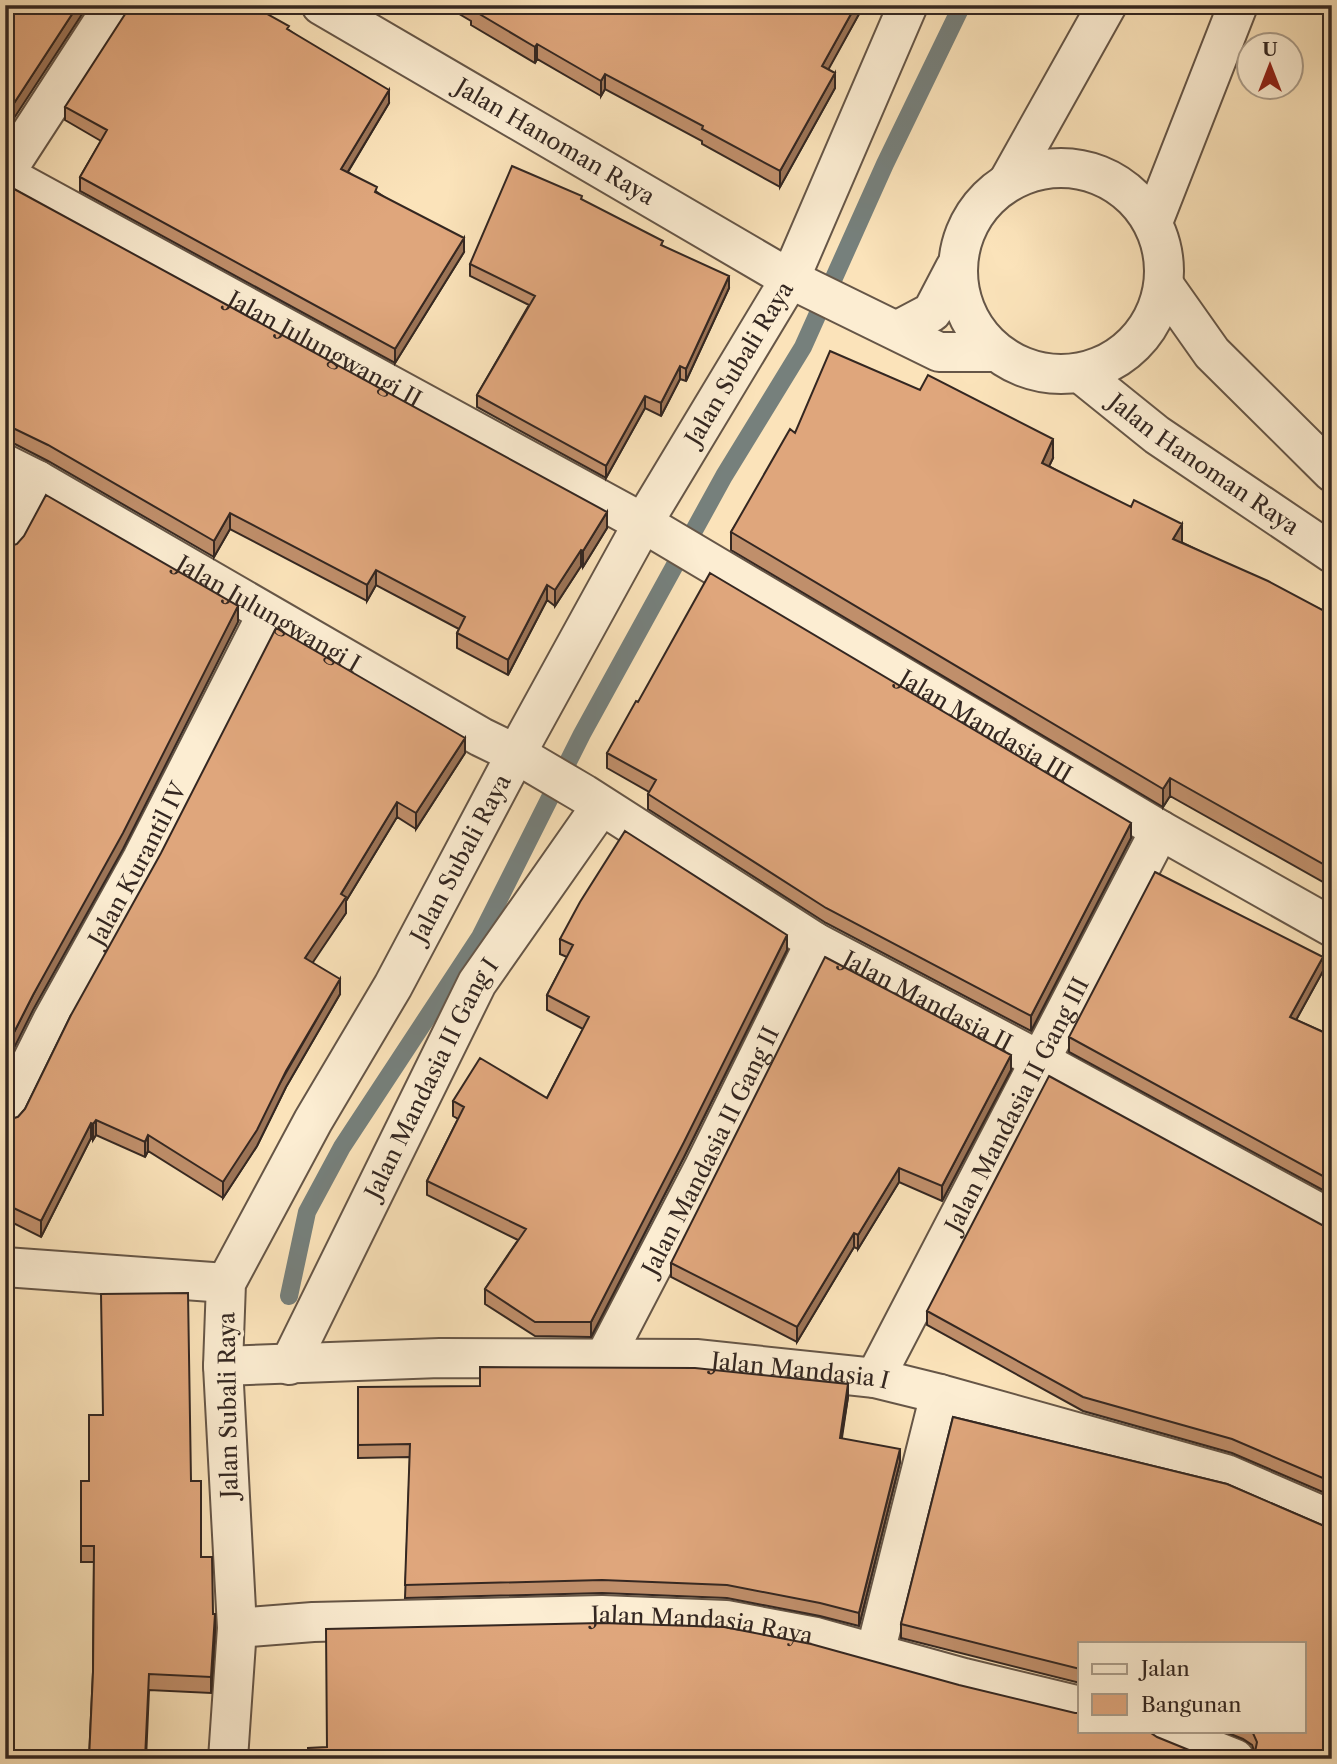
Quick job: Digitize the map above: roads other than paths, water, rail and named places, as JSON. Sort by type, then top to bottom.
[{"type":"street","points":[[5,174],[114,5]]},
{"type":"street","name":"Jalan Hanoman Raya","points":[[321,5],[817,292],[939,352],[995,352]]},
{"type":"street","name":"Jalan Subali Raya","points":[[228,1759],[247,1627],[226,1283],[313,1121],[525,759],[643,523],[817,292],[908,5]]},
{"type":"street","points":[[1009,180],[1107,5]]},
{"type":"street","points":[[1153,222],[1238,5]]},
{"type":"street","points":[[898,330],[932,312],[956,268],[963,233],[981,202],[1009,180],[1041,168],[1074,167],[1106,177],[1133,196],[1153,222],[1164,253],[1164,285],[1155,316],[1136,342],[1110,362],[1080,373],[1050,374],[1021,367],[995,352],[975,330],[962,304],[956,268]]},
{"type":"street","name":"Jalan Julungwangi II","points":[[5,174],[643,523]]},
{"type":"street","points":[[1164,285],[1212,353],[1332,472]]},
{"type":"street","name":"Jalan Hanoman Raya","points":[[1080,373],[1157,435],[1332,553]]},
{"type":"street","points":[[5,542],[21,472]]},
{"type":"street","name":"Jalan Julungwangi I","points":[[21,472],[481,737],[525,759]]},
{"type":"street","name":"Jalan Mandasia III","points":[[643,523],[1160,830],[1332,927]]},
{"type":"street","name":"Jalan Kurantil IV","points":[[5,1115],[52,1021],[142,859],[267,614]]},
{"type":"street","name":"Jalan Mandasia II","points":[[525,759],[699,866],[815,942],[1039,1060],[1332,1220]]},
{"type":"street","name":"Jalan Mandasia II Gang I","points":[[286,1365],[477,983],[592,800]]},
{"type":"street","name":"Jalan Mandasia II Gang III","points":[[875,1378],[1160,830]]},
{"type":"street","name":"Jalan Mandasia II Gang II","points":[[604,1359],[704,1167],[815,942]]},
{"type":"street","points":[[5,1267],[226,1283]]},
{"type":"street","name":"Jalan Mandasia I","points":[[233,1366],[440,1358],[696,1359],[875,1378],[1226,1474],[1332,1520]]},
{"type":"street","points":[[875,1654],[940,1394]]},
{"type":"street","name":"Jalan Mandasia Raya","points":[[247,1627],[313,1622],[602,1615],[726,1620],[816,1637],[1078,1705]]},
{"type":"street","points":[[1168,1732],[1236,1759]]},
{"type":"waterway","points":[[289,1296],[307,1212],[342,1147],[480,937],[582,734],[724,476],[803,347],[885,164],[962,5]]}]
